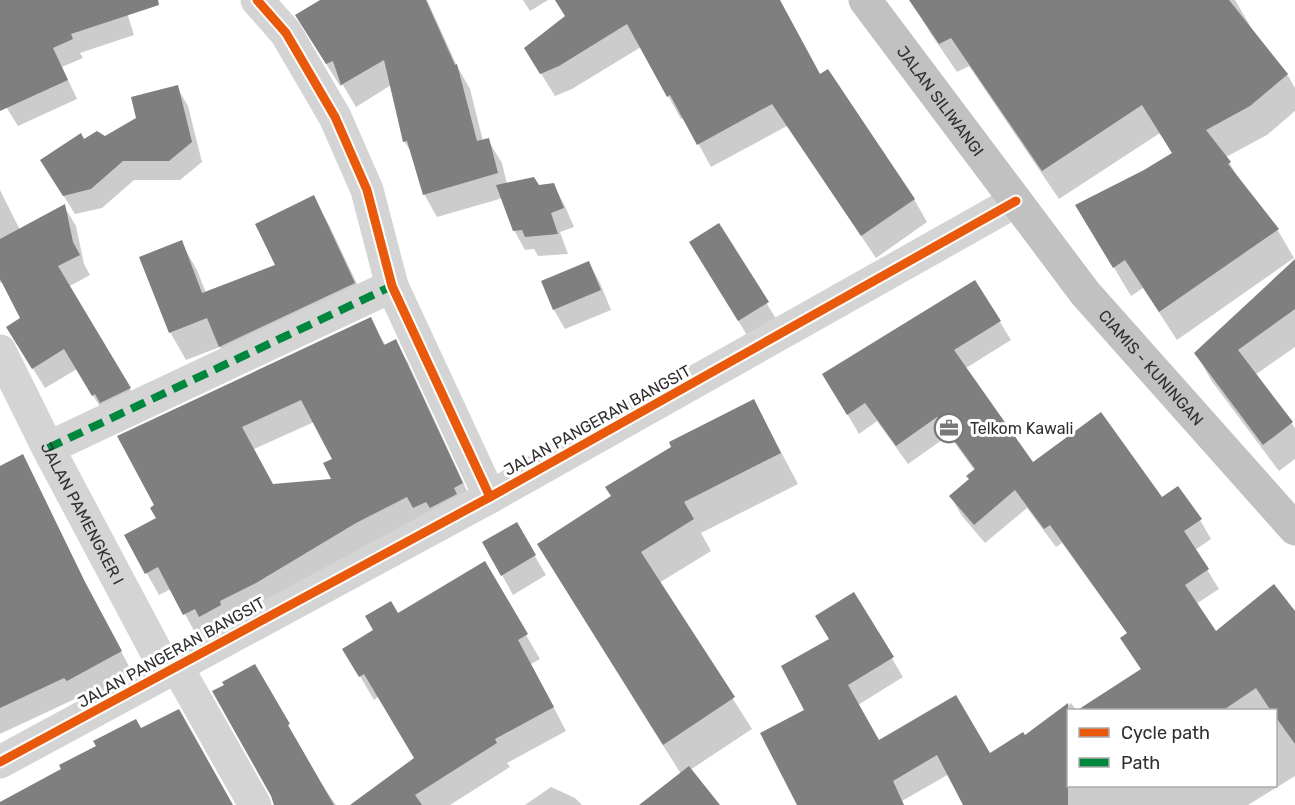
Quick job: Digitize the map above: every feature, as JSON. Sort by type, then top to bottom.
[{"type":"highway","name":"JALAN SILIWANGI","points":[[865,0],[1017,201]]},
{"type":"highway","name":"CIAMIS - KUNINGAN","points":[[1017,201],[1085,293],[1295,529]]},
{"type":"street","points":[[256,0],[286,33],[335,117],[367,190],[392,286],[490,497]]},
{"type":"street","name":"JALAN PANGERAN BANGSIT","points":[[0,762],[490,497],[1017,201]]},
{"type":"street","points":[[48,448],[392,286]]},
{"type":"street","name":"JALAN PAMENGKER I","points":[[0,351],[48,448],[172,669],[255,805]]},
{"type":"building","points":[[0,0],[158,0],[159,5],[71,34],[73,39],[53,48],[68,80],[0,111]]},
{"type":"building","points":[[320,0],[426,0],[455,65],[457,64],[477,141],[489,138],[498,173],[423,195],[407,141],[403,142],[384,60],[341,85],[333,61],[326,64],[295,15]]},
{"type":"building","points":[[555,0],[780,0],[820,74],[828,69],[915,199],[861,236],[772,104],[697,145],[670,95],[667,97],[627,24],[559,66],[540,74],[524,48],[565,16]]},
{"type":"building","points":[[909,0],[1229,0],[1288,74],[1250,106],[1206,130],[1231,162],[1228,164],[1279,229],[1159,312],[1125,260],[1113,268],[1075,205],[1172,153],[1142,105],[1042,171],[951,38],[939,44]]},
{"type":"building","points":[[178,85],[192,142],[169,161],[123,161],[91,189],[63,196],[40,160],[81,133],[84,139],[97,131],[105,136],[136,118],[131,97]]},
{"type":"building","points":[[534,177],[539,185],[554,183],[564,208],[551,213],[558,234],[525,237],[522,230],[513,231],[496,185]]},
{"type":"building","points":[[314,195],[355,283],[219,347],[207,318],[169,333],[139,257],[182,240],[202,293],[275,265],[255,224]]},
{"type":"building","points":[[65,204],[73,242],[80,255],[58,266],[131,388],[100,403],[95,394],[92,396],[64,349],[32,369],[6,327],[20,318],[0,279],[0,239]]},
{"type":"building","points":[[719,223],[769,302],[738,321],[689,242]]},
{"type":"building","points":[[1295,259],[1295,309],[1238,350],[1293,422],[1263,445],[1194,353]]},
{"type":"building","points":[[589,261],[601,290],[553,310],[541,281]]},
{"type":"building","points":[[975,280],[1001,321],[954,350],[1033,462],[1101,412],[1162,497],[1178,486],[1202,519],[1184,531],[1209,569],[1185,585],[1216,631],[1274,584],[1295,611],[1295,744],[1277,719],[1277,709],[1270,709],[1256,688],[1225,709],[1079,709],[1141,669],[1120,638],[1127,633],[1050,525],[1044,529],[1015,490],[974,525],[949,496],[969,479],[966,476],[975,469],[937,417],[896,446],[865,403],[847,415],[822,374]]},
{"type":"building","points":[[371,317],[384,345],[396,339],[463,483],[454,488],[457,494],[430,508],[426,502],[413,508],[407,497],[356,523],[256,583],[220,601],[221,605],[199,617],[195,609],[183,615],[158,567],[145,574],[124,535],[156,518],[150,508],[154,505],[117,436]],"holes":[[[301,400],[332,459],[323,463],[331,479],[273,484],[242,427]]]},
{"type":"building","points":[[754,399],[781,453],[684,502],[694,519],[641,552],[735,697],[663,745],[537,544],[611,496],[605,487],[671,447],[669,442]]},
{"type":"building","points":[[23,454],[85,582],[122,651],[67,681],[64,678],[0,708],[0,466]]},
{"type":"building","points":[[517,522],[536,555],[501,576],[482,542]]},
{"type":"building","points":[[485,561],[528,634],[518,640],[554,707],[495,739],[497,743],[415,795],[422,805],[350,805],[414,758],[364,674],[359,677],[342,649],[373,630],[365,616],[391,601],[398,613]]},
{"type":"building","points":[[854,592],[894,657],[848,685],[879,740],[956,695],[990,753],[1023,732],[1025,735],[1068,703],[1068,805],[963,805],[937,755],[893,781],[904,805],[797,805],[760,733],[804,710],[781,666],[829,639],[815,616]]},
{"type":"building","points":[[255,664],[334,805],[274,805],[212,691],[224,685],[222,682]]},
{"type":"building","points":[[179,709],[233,805],[0,805],[0,802],[61,769],[59,765],[96,746],[93,741],[136,719],[141,728]]},
{"type":"building","points":[[689,766],[720,805],[639,805]]},
{"type":"marked path","points":[[48,448],[392,286]]},
{"type":"cycle path","points":[[257,0],[286,33],[335,117],[367,190],[392,286],[490,497]]},
{"type":"cycle path","points":[[0,762],[490,497],[1016,201]]},
{"type":"place","name":"Telkom Kawali","points":[[949,428]]}]
